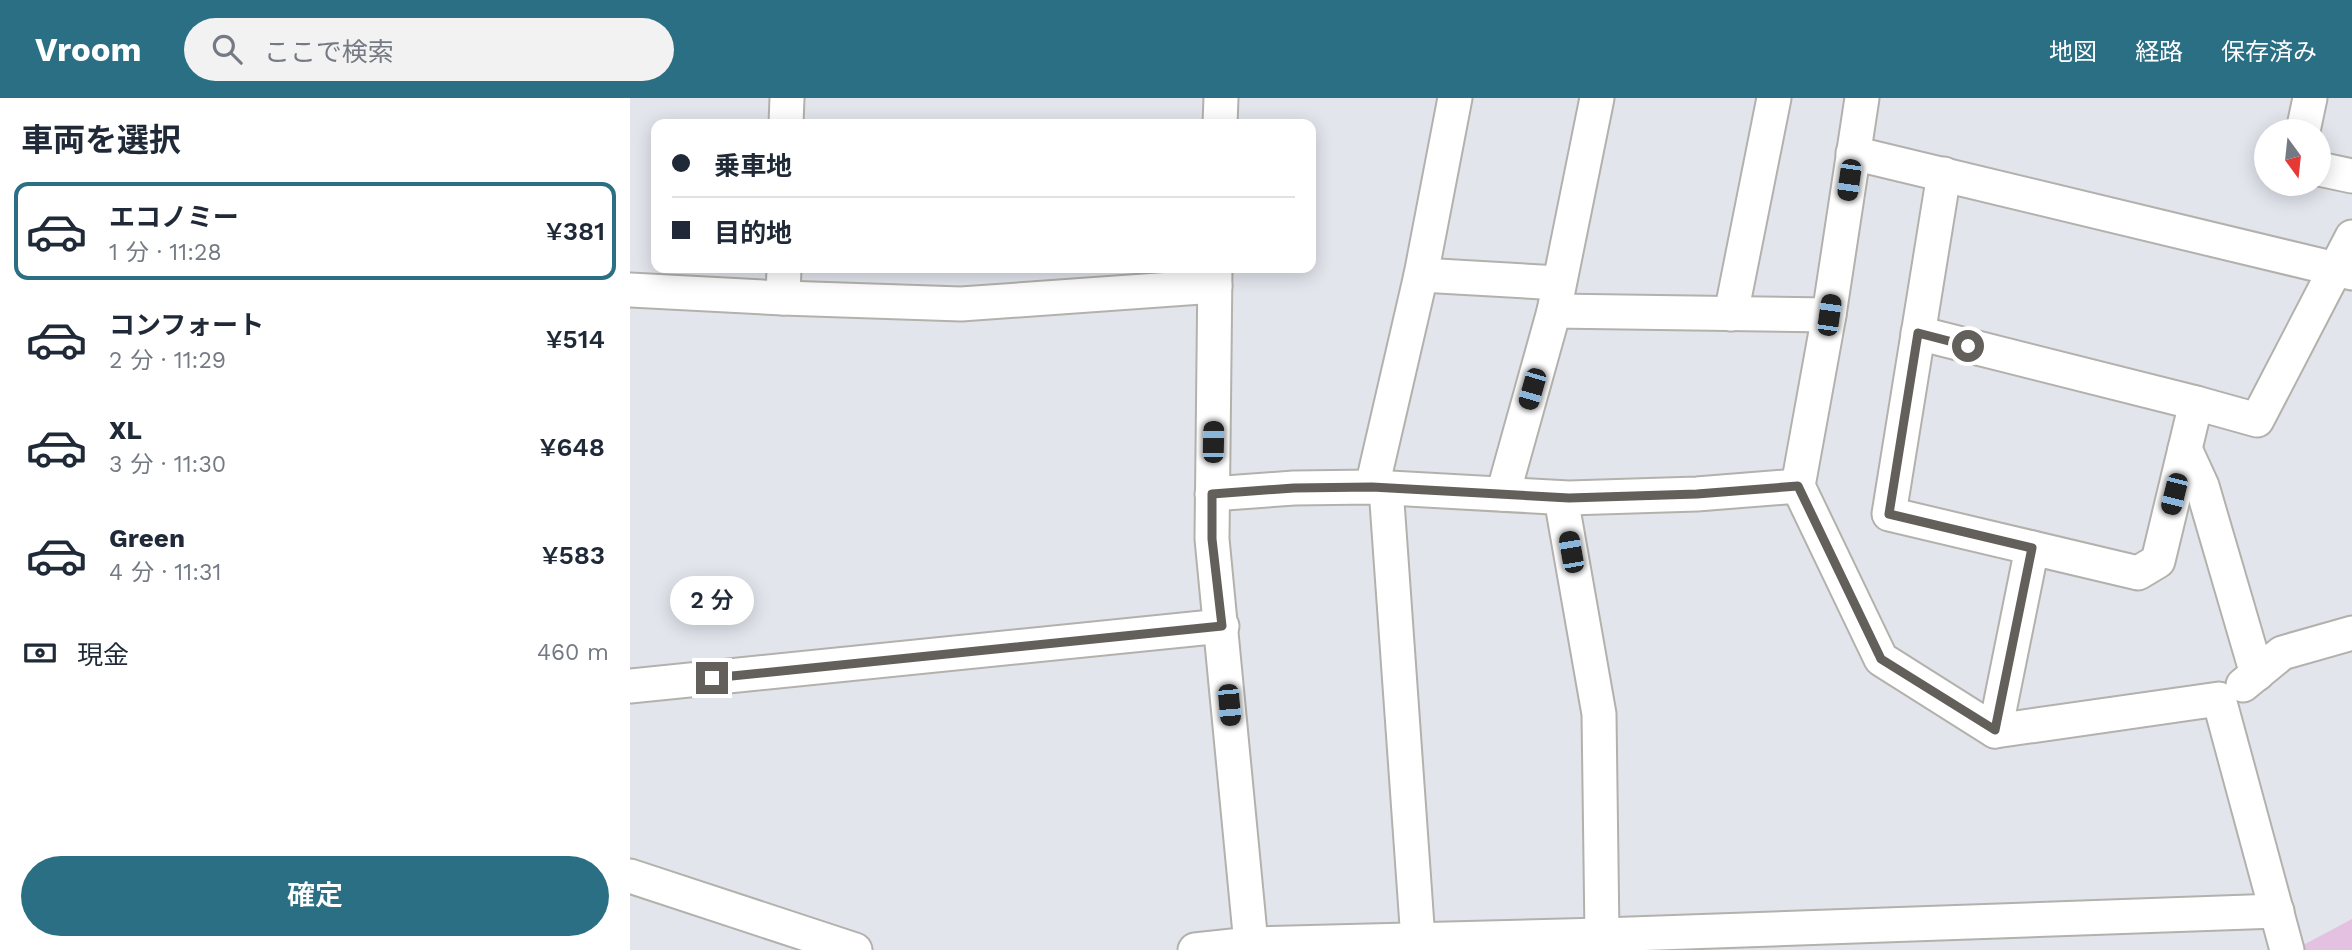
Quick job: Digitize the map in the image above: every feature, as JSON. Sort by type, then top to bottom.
[{"type":"street","points":[[786,119],[787,98]]},
{"type":"street","points":[[1220,119],[1221,98]]},
{"type":"street","points":[[1418,940],[1379,487],[1455,98]]},
{"type":"street","points":[[1503,494],[1557,297],[1597,98]]},
{"type":"street","points":[[1731,314],[1774,98]]},
{"type":"street","points":[[1862,98],[1829,315],[1798,486],[1881,659],[1995,730],[2219,699],[2246,683],[2281,653],[2352,634]]},
{"type":"street","points":[[2306,119],[2310,98]]},
{"type":"street","points":[[1853,153],[2344,271]]},
{"type":"street","points":[[2331,172],[2352,176]]},
{"type":"street","points":[[1944,174],[1889,514],[2138,573],[2158,561],[2196,404]]},
{"type":"street","points":[[1918,333],[2257,420],[2344,271],[2352,237]]},
{"type":"street","points":[[1421,275],[1557,297],[1731,314],[1829,315]]},
{"type":"street","points":[[630,290],[783,283],[961,304],[1215,277],[1212,539],[1251,944]]},
{"type":"street","points":[[2185,449],[2202,486],[2257,674]]},
{"type":"street","points":[[1212,494],[1294,488],[1379,487],[1561,498],[1697,494],[1798,486]]},
{"type":"street","points":[[1561,498],[1599,714],[1602,935]]},
{"type":"street","points":[[1995,730],[2032,548]]},
{"type":"street","points":[[630,686],[1222,626]]},
{"type":"street","points":[[2219,699],[2287,950]]},
{"type":"street","points":[[630,876],[855,950]]},
{"type":"street","points":[[1195,950],[1251,944],[1602,935],[2277,911]]},
{"type":"shaded area","points":[[2352,919],[2352,950],[2294,950]]},
{"type":"route","points":[[712,678],[1222,626],[1212,539],[1212,494],[1294,488],[1372,487],[1569,498],[1697,494],[1798,486],[1881,659],[1995,730],[2032,548],[1889,514],[1918,333],[1968,346]]}]
